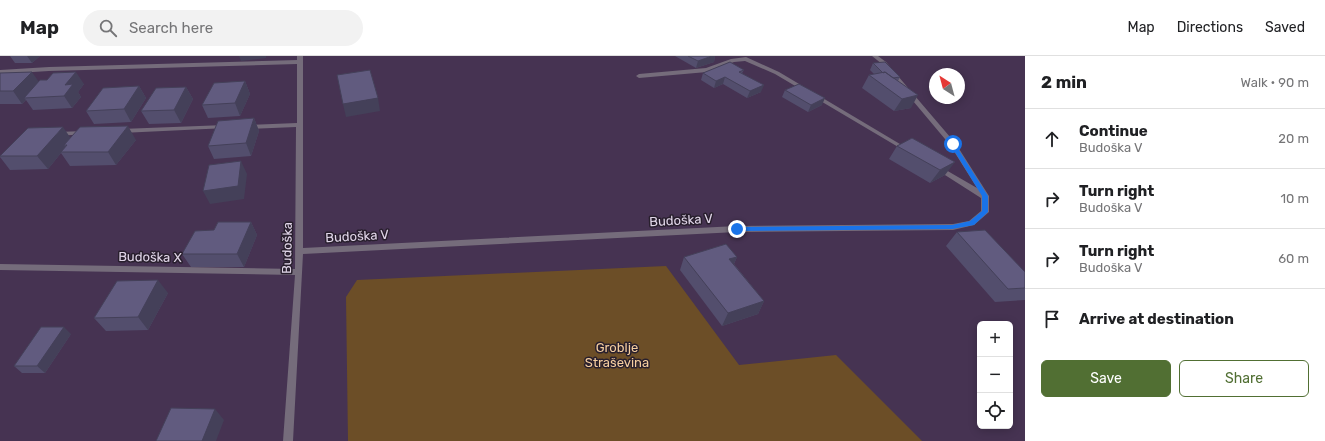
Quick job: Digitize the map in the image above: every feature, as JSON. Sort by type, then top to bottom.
[{"type":"street","points":[[875,56],[884,63],[953,144],[985,196]]},
{"type":"street","points":[[0,72],[300,59]]},
{"type":"street","name":"Budoška","points":[[288,441],[300,251],[300,59]]},
{"type":"street","points":[[639,76],[707,70],[733,60],[746,59],[777,73],[911,152]]},
{"type":"street","points":[[237,127],[300,124]]},
{"type":"street","points":[[118,131],[229,127]]},
{"type":"street","points":[[46,134],[94,132]]},
{"type":"street","points":[[931,164],[985,196]]},
{"type":"street","name":"Budoška V","points":[[300,251],[737,229],[952,227],[972,223],[985,212],[985,196]]},
{"type":"street","name":"Budoška X","points":[[0,267],[299,272]]},
{"type":"green space","name":"Groblje Straševina","points":[[666,266],[739,365],[836,355],[922,441],[348,441],[346,297],[357,280]]},
{"type":"building","points":[[688,56],[712,56],[698,61]]},
{"type":"building","points":[[730,62],[744,70],[739,72],[764,85],[750,91],[725,77],[716,81],[703,73]]},
{"type":"building","points":[[885,62],[900,77],[893,78],[885,72],[883,73],[873,63]]},
{"type":"building","points":[[370,70],[378,98],[343,104],[337,75]]},
{"type":"building","points":[[32,72],[13,91],[0,91],[0,73]]},
{"type":"building","points":[[76,72],[65,85],[73,84],[64,96],[24,98],[40,80],[47,80],[53,73]]},
{"type":"building","points":[[885,72],[918,95],[902,99],[869,75]]},
{"type":"building","points":[[245,81],[235,103],[202,105],[214,83]]},
{"type":"building","points":[[799,84],[825,98],[811,105],[785,90]]},
{"type":"building","points":[[139,86],[124,109],[86,111],[103,88]]},
{"type":"building","points":[[186,87],[174,110],[141,111],[156,88]]},
{"type":"building","points":[[254,118],[246,143],[208,146],[218,121]]},
{"type":"building","points":[[128,126],[108,152],[61,152],[67,145],[64,145],[80,127]]},
{"type":"building","points":[[63,127],[37,156],[0,156],[28,128]]},
{"type":"building","points":[[912,138],[955,162],[940,170],[897,146]]},
{"type":"building","points":[[241,161],[238,186],[203,191],[209,165]]},
{"type":"building","points":[[218,222],[251,222],[237,254],[182,254],[195,231],[214,230]]},
{"type":"building","points":[[985,230],[1025,272],[1025,288],[1008,289],[957,232]]},
{"type":"building","points":[[726,244],[737,257],[729,259],[764,301],[728,313],[684,257]]},
{"type":"building","points":[[158,280],[138,317],[94,318],[117,281]]},
{"type":"building","points":[[41,327],[64,327],[37,366],[14,366]]},
{"type":"building","points":[[171,408],[215,409],[202,441],[156,441]]},
{"type":"route","points":[[737,229],[952,227],[972,223],[985,212],[985,196],[953,144]]}]
